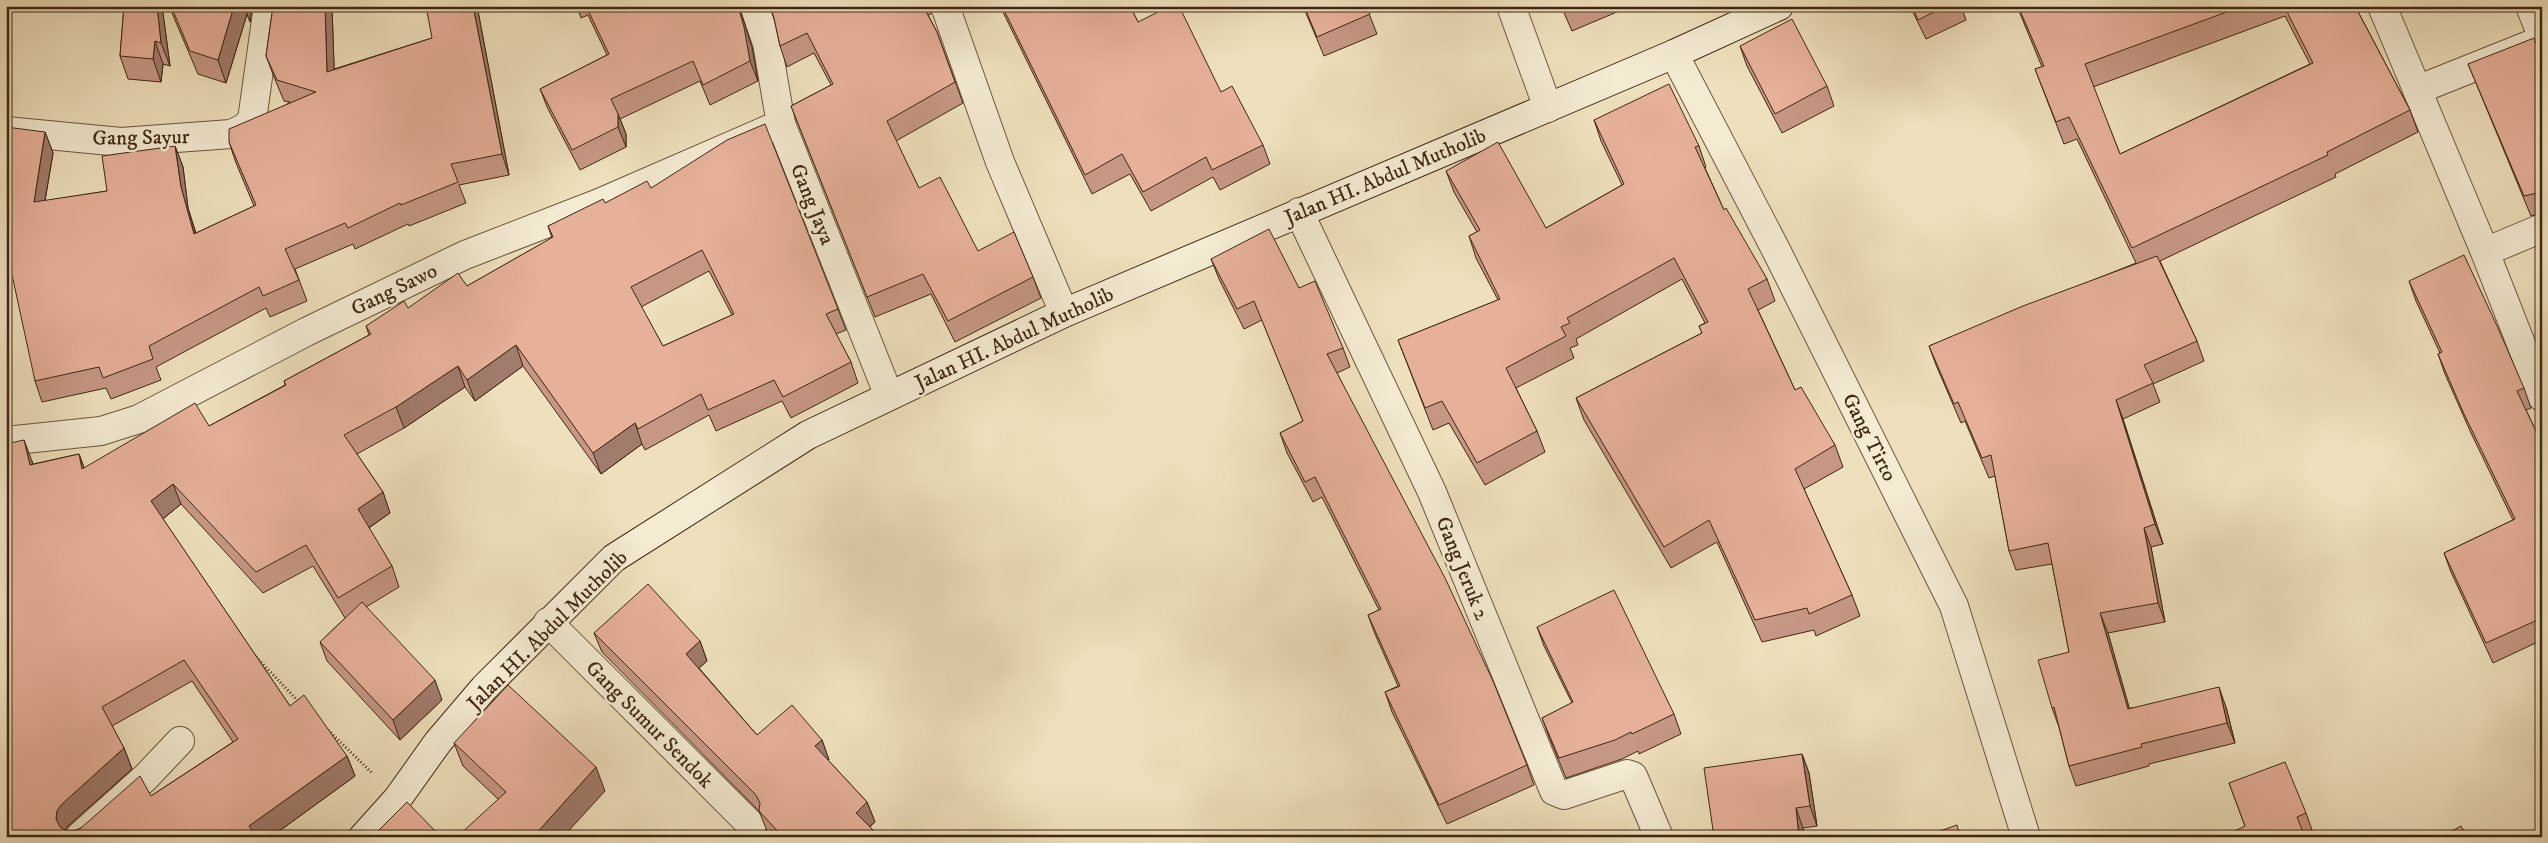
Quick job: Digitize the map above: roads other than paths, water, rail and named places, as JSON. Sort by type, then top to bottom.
[{"type":"street","name":"Gang Sayur","points":[[6,130],[121,142],[231,134],[244,128],[252,120],[268,6]]},
{"type":"street","name":"Gang Jaya","points":[[754,6],[767,43],[781,124],[889,396]]},
{"type":"street","points":[[945,6],[1000,162],[1064,313]]},
{"type":"street","points":[[1511,6],[1548,108]]},
{"type":"street","name":"Jalan HI. Abdul Mutholib","points":[[363,837],[398,798],[438,742],[484,688],[614,558],[808,434],[1064,313],[1674,54],[1778,6]]},
{"type":"street","points":[[2382,6],[2485,252],[2542,397]]},
{"type":"street","points":[[2417,90],[2542,38],[2530,6]]},
{"type":"street","name":"Gang Tirto","points":[[1674,54],[1780,259],[1954,606],[2026,837]]},
{"type":"street","name":"Gang Sawo","points":[[6,441],[101,431],[139,419],[306,332],[465,255],[599,203],[781,124]]},
{"type":"street","name":"Gang Jeruk 2","points":[[1299,212],[1432,492],[1554,791],[1564,795],[1627,774],[1633,776],[1659,837]]},
{"type":"street","points":[[2485,252],[2542,228]]},
{"type":"street","name":"Gang Sumur Sendok","points":[[548,622],[752,826]]},
{"type":"street","points":[[79,837],[146,777],[180,741]]}]
